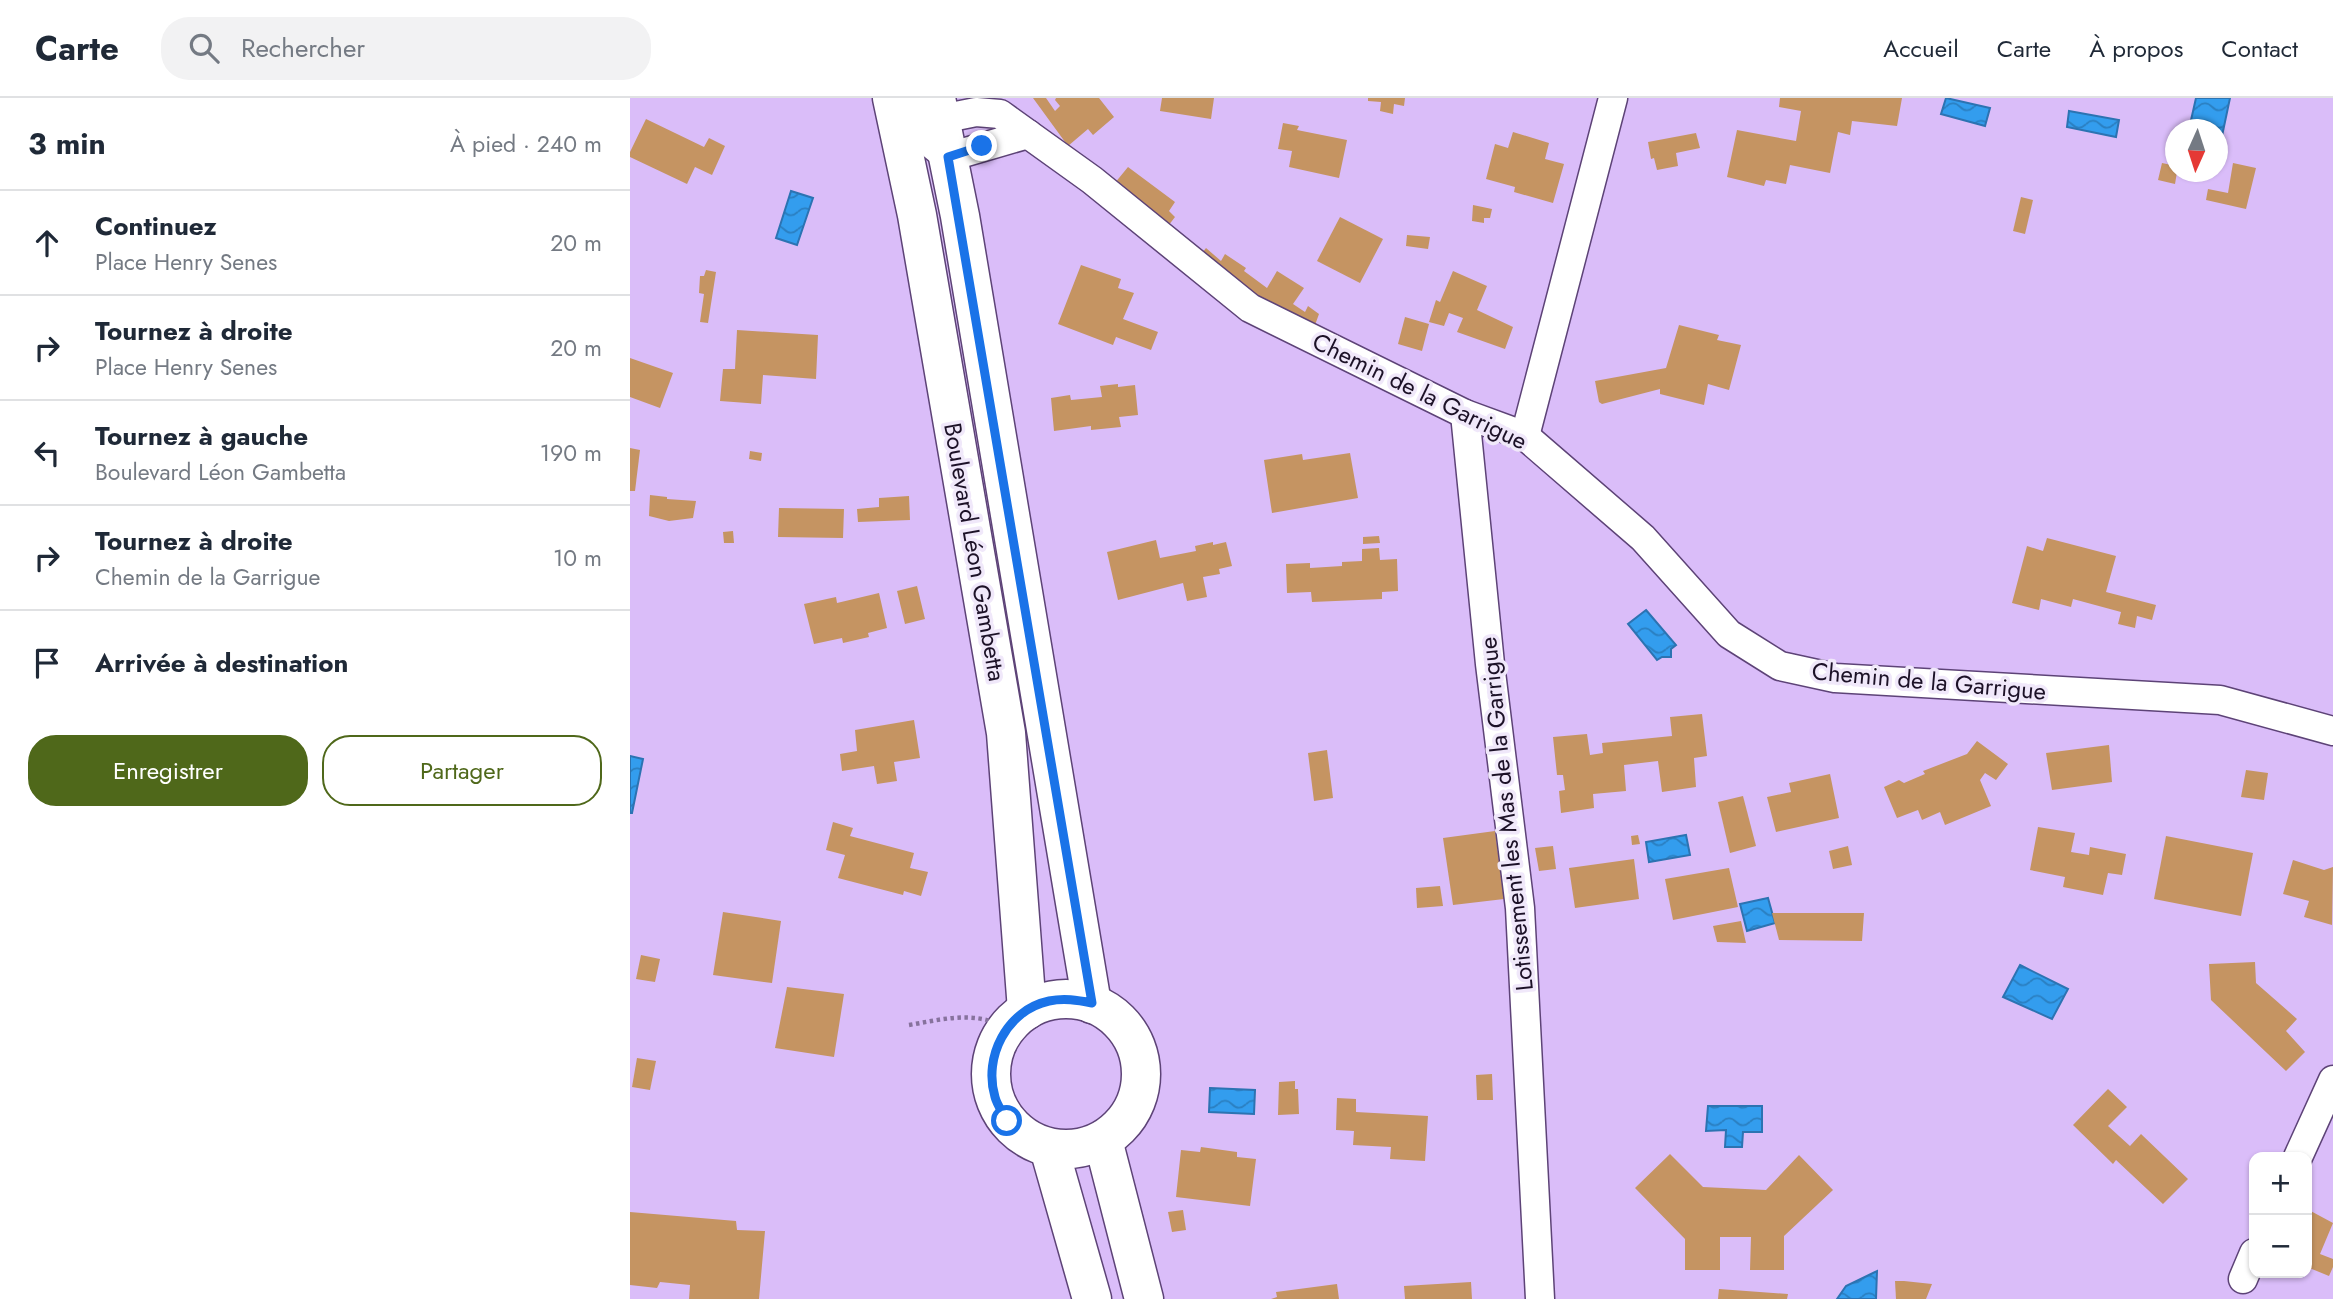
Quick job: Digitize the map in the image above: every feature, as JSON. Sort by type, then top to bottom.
[{"type":"main road","name":"Boulevard Léon Gambetta","points":[[892,98],[908,173],[1006,733],[1017,1018]]},
{"type":"main road","name":"Boulevard Léon Gambetta","points":[[933,122],[1092,1003]]},
{"type":"main road","points":[[908,173],[933,122]]},
{"type":"main road","points":[[1070,999],[1092,1003],[1113,1015],[1130,1033],[1140,1056],[1142,1080],[1136,1104],[1123,1125],[1103,1140],[1086,1147],[1049,1147],[1026,1138],[1007,1121],[995,1099],[991,1074],[995,1049],[1017,1018],[1048,1001],[1070,999]]},
{"type":"main road","points":[[1103,1140],[1144,1299]]},
{"type":"main road","points":[[1049,1147],[1092,1299]]},
{"type":"street","points":[[1525,436],[1613,98]]},
{"type":"street","name":"Chemin de la Garrigue","points":[[933,122],[976,112],[1000,114],[1092,180],[1250,308],[1465,414],[1525,436],[1643,538],[1730,634],[1780,666],[1835,678],[2220,700],[2333,731]]},
{"type":"street","points":[[933,122],[1028,134]]},
{"type":"street","name":"Lotissement les Mas de la Garrigue","points":[[1465,414],[1490,664],[1520,908],[1540,1299]]},
{"type":"street","points":[[2300,1152],[2333,1080]]},
{"type":"street","points":[[2243,1279],[2249,1265]]},
{"type":"path","points":[[909,1025],[955,1017],[1017,1018]]},
{"type":"water","points":[[1946,98],[1990,108],[1985,126],[1941,114]]},
{"type":"water","points":[[2196,98],[2230,98],[2226,119],[2191,119]]},
{"type":"water","points":[[2069,111],[2119,120],[2116,137],[2067,127]]},
{"type":"water","points":[[791,191],[813,198],[797,245],[776,238]]},
{"type":"water","points":[[1646,610],[1676,645],[1671,649],[1671,657],[1657,660],[1628,624]]},
{"type":"water","points":[[630,756],[643,759],[632,813],[630,813]]},
{"type":"water","points":[[1686,835],[1690,855],[1649,862],[1646,842]]},
{"type":"water","points":[[1768,898],[1775,923],[1747,931],[1740,904]]},
{"type":"water","points":[[2020,965],[2068,989],[2052,1019],[2003,997]]},
{"type":"water","points":[[1210,1088],[1255,1090],[1254,1114],[1209,1112]]},
{"type":"water","points":[[1708,1106],[1762,1106],[1762,1132],[1743,1132],[1742,1147],[1725,1147],[1726,1130],[1706,1131]]},
{"type":"water","points":[[1877,1271],[1876,1299],[1837,1299],[1846,1286]]},
{"type":"building","points":[[1033,98],[1046,98],[1055,111],[1060,106],[1056,98],[1099,98],[1114,117],[1093,135],[1088,129],[1068,146]]},
{"type":"building","points":[[1162,98],[1214,98],[1211,119],[1160,111]]},
{"type":"building","points":[[1368,98],[1405,98],[1404,106],[1394,104],[1393,114],[1380,111],[1381,102],[1368,101]]},
{"type":"building","points":[[1780,98],[1902,98],[1897,126],[1852,121],[1850,135],[1838,132],[1830,173],[1790,165],[1786,184],[1766,180],[1764,186],[1727,177],[1737,130],[1796,141],[1801,111],[1779,107]]},
{"type":"building","points":[[646,119],[704,147],[709,138],[725,146],[712,175],[695,167],[687,184],[630,157]]},
{"type":"building","points":[[1283,123],[1299,126],[1297,130],[1347,140],[1339,178],[1289,167],[1292,151],[1278,149]]},
{"type":"building","points":[[1513,132],[1549,143],[1545,159],[1564,164],[1553,203],[1514,192],[1515,187],[1486,179],[1495,144],[1508,148]]},
{"type":"building","points":[[1696,133],[1700,148],[1676,153],[1678,166],[1657,170],[1654,158],[1651,159],[1648,142]]},
{"type":"building","points":[[2162,163],[2165,164],[2165,182],[2158,180]]},
{"type":"building","points":[[2233,163],[2256,168],[2246,209],[2206,200],[2208,189],[2228,193]]},
{"type":"building","points":[[1128,167],[1175,202],[1169,211],[1175,217],[1165,230],[1110,189]]},
{"type":"building","points":[[2021,197],[2033,200],[2025,234],[2013,231]]},
{"type":"building","points":[[1473,205],[1492,209],[1490,218],[1484,218],[1484,223],[1472,221]]},
{"type":"building","points":[[1340,217],[1383,239],[1360,283],[1317,261]]},
{"type":"building","points":[[1407,235],[1430,237],[1428,249],[1406,246]]},
{"type":"building","points":[[1206,248],[1221,261],[1225,254],[1246,268],[1244,271],[1267,288],[1277,271],[1304,288],[1293,304],[1305,312],[1308,306],[1319,314],[1311,336],[1199,257]]},
{"type":"building","points":[[1081,265],[1121,279],[1118,288],[1134,293],[1123,319],[1158,332],[1151,350],[1116,337],[1113,345],[1058,324]]},
{"type":"building","points":[[706,270],[716,272],[708,323],[700,322],[704,294],[699,293],[700,276],[704,276]]},
{"type":"building","points":[[1453,271],[1487,286],[1477,310],[1513,327],[1505,349],[1457,332],[1463,318],[1449,313],[1444,326],[1429,322],[1436,300],[1440,302]]},
{"type":"building","points":[[1405,317],[1429,324],[1422,351],[1398,344]]},
{"type":"building","points":[[1679,325],[1719,335],[1717,340],[1741,345],[1729,390],[1708,384],[1704,405],[1660,394],[1660,389],[1602,404],[1599,402],[1595,381],[1666,368]]},
{"type":"building","points":[[737,330],[818,335],[816,379],[763,375],[761,404],[720,401],[723,369],[735,369]]},
{"type":"building","points":[[630,358],[673,373],[660,408],[630,397]]},
{"type":"building","points":[[1118,384],[1118,387],[1135,385],[1138,415],[1119,417],[1121,427],[1091,430],[1091,426],[1054,431],[1051,398],[1070,395],[1071,400],[1102,397],[1100,386]]},
{"type":"building","points":[[630,448],[640,450],[635,491],[630,491]]},
{"type":"building","points":[[750,451],[762,453],[761,461],[749,459]]},
{"type":"building","points":[[1350,453],[1358,498],[1272,513],[1264,460],[1302,454],[1303,460]]},
{"type":"building","points":[[650,495],[696,501],[693,518],[669,521],[649,516]]},
{"type":"building","points":[[909,496],[910,520],[858,522],[857,509],[879,507],[879,498]]},
{"type":"building","points":[[779,508],[844,509],[843,538],[778,537]]},
{"type":"building","points":[[733,531],[734,543],[724,543],[723,532]]},
{"type":"building","points":[[1379,536],[1380,543],[1363,544],[1363,537]]},
{"type":"building","points":[[2047,538],[2116,556],[2106,592],[2156,605],[2152,620],[2137,616],[2135,628],[2118,624],[2121,612],[2073,599],[2071,607],[2041,599],[2039,610],[2012,603],[2027,546],[2043,551]]},
{"type":"building","points":[[1156,540],[1160,558],[1196,551],[1195,546],[1226,542],[1232,566],[1219,569],[1220,574],[1203,577],[1207,597],[1187,601],[1183,583],[1118,600],[1107,552]]},
{"type":"building","points":[[1379,548],[1380,560],[1397,559],[1398,591],[1382,592],[1382,599],[1312,602],[1311,592],[1287,593],[1286,564],[1310,563],[1310,568],[1342,566],[1342,562],[1362,561],[1362,549]]},
{"type":"building","points":[[917,586],[925,619],[905,624],[897,591]]},
{"type":"building","points":[[879,593],[887,628],[868,633],[869,637],[843,643],[842,638],[814,644],[804,604],[836,597],[837,603]]},
{"type":"building","points":[[1702,714],[1707,756],[1694,758],[1696,787],[1662,792],[1658,761],[1624,765],[1626,791],[1593,794],[1594,808],[1561,813],[1559,791],[1565,790],[1563,775],[1557,775],[1553,737],[1587,734],[1590,755],[1603,753],[1602,743],[1672,736],[1670,717]]},
{"type":"building","points":[[914,720],[920,758],[894,762],[897,781],[877,784],[874,766],[842,771],[840,754],[857,751],[855,730]]},
{"type":"building","points":[[1977,741],[2008,764],[1996,780],[1985,773],[1980,780],[1991,806],[1945,825],[1940,812],[1922,820],[1918,810],[1897,818],[1884,787],[1899,780],[1904,783],[1925,774],[1923,771],[1967,754]]},
{"type":"building","points":[[2109,745],[2112,782],[2052,790],[2046,753]]},
{"type":"building","points":[[1327,750],[1333,798],[1314,801],[1308,753]]},
{"type":"building","points":[[2246,770],[2268,773],[2264,800],[2241,797]]},
{"type":"building","points":[[1830,774],[1839,818],[1776,832],[1767,797],[1791,792],[1789,783]]},
{"type":"building","points":[[1743,796],[1756,846],[1730,853],[1718,802]]},
{"type":"building","points":[[833,822],[853,828],[850,836],[914,853],[910,868],[928,872],[921,896],[904,891],[903,895],[838,878],[845,855],[826,850]]},
{"type":"building","points":[[2038,827],[2075,833],[2071,852],[2089,855],[2090,847],[2126,854],[2122,875],[2108,873],[2103,895],[2063,887],[2065,877],[2030,870]]},
{"type":"building","points":[[1495,831],[1504,899],[1453,905],[1443,838]]},
{"type":"building","points":[[1638,835],[1640,844],[1632,845],[1631,836]]},
{"type":"building","points":[[2166,836],[2253,853],[2241,916],[2154,899]]},
{"type":"building","points":[[1553,846],[1556,869],[1539,871],[1535,848]]},
{"type":"building","points":[[1848,846],[1852,865],[1833,869],[1829,851]]},
{"type":"building","points":[[1634,859],[1639,899],[1575,908],[1569,868]]},
{"type":"building","points":[[2293,860],[2324,870],[2333,867],[2332,925],[2304,917],[2309,901],[2283,894]]},
{"type":"building","points":[[1729,868],[1738,907],[1673,920],[1665,879]]},
{"type":"building","points":[[1440,886],[1443,906],[1417,908],[1416,888]]},
{"type":"building","points":[[723,912],[781,921],[772,983],[713,975]]},
{"type":"building","points":[[1772,913],[1864,913],[1862,941],[1779,940]]},
{"type":"building","points":[[1741,921],[1746,943],[1717,942],[1713,926]]},
{"type":"building","points":[[641,955],[660,959],[655,982],[636,979]]},
{"type":"building","points":[[2255,962],[2256,983],[2297,1019],[2286,1031],[2305,1052],[2286,1071],[2211,1000],[2209,964]]},
{"type":"building","points":[[787,987],[844,994],[834,1057],[775,1048]]},
{"type":"building","points":[[637,1058],[656,1061],[650,1090],[632,1087]]},
{"type":"building","points":[[1492,1074],[1493,1100],[1477,1100],[1476,1075]]},
{"type":"building","points":[[1295,1081],[1299,1114],[1278,1115],[1279,1082]]},
{"type":"building","points":[[2108,1089],[2127,1107],[2108,1126],[2130,1146],[2141,1134],[2188,1179],[2163,1204],[2116,1160],[2113,1164],[2073,1125]]},
{"type":"building","points":[[1337,1098],[1356,1099],[1356,1112],[1428,1116],[1425,1161],[1390,1159],[1391,1147],[1353,1145],[1354,1131],[1336,1130]]},
{"type":"building","points":[[1201,1147],[1237,1152],[1237,1157],[1256,1159],[1250,1206],[1176,1197],[1181,1150],[1200,1152]]},
{"type":"building","points":[[1670,1154],[1703,1187],[1766,1190],[1799,1155],[1833,1190],[1784,1236],[1784,1270],[1750,1270],[1751,1237],[1720,1237],[1720,1270],[1685,1270],[1685,1239],[1635,1188]]},
{"type":"building","points":[[1183,1210],[1186,1230],[1172,1232],[1168,1212]]},
{"type":"building","points":[[630,1212],[736,1221],[737,1230],[765,1231],[759,1299],[689,1299],[690,1285],[660,1282],[657,1288],[630,1285]]},
{"type":"building","points":[[2312,1212],[2333,1223],[2320,1254],[2333,1259],[2329,1276],[2312,1269]]},
{"type":"building","points":[[1895,1281],[1932,1284],[1926,1299],[1896,1299]]},
{"type":"building","points":[[1471,1282],[1472,1299],[1405,1299],[1404,1286]]},
{"type":"building","points":[[1337,1284],[1339,1299],[1271,1299],[1277,1297],[1276,1292]]},
{"type":"building","points":[[1719,1289],[1788,1294],[1787,1299],[1718,1299]]},
{"type":"route","points":[[982,146],[948,157],[1092,1003],[1070,999],[1048,1001],[1027,1010],[1008,1026],[995,1049],[991,1074],[995,1099],[1007,1121]]}]
